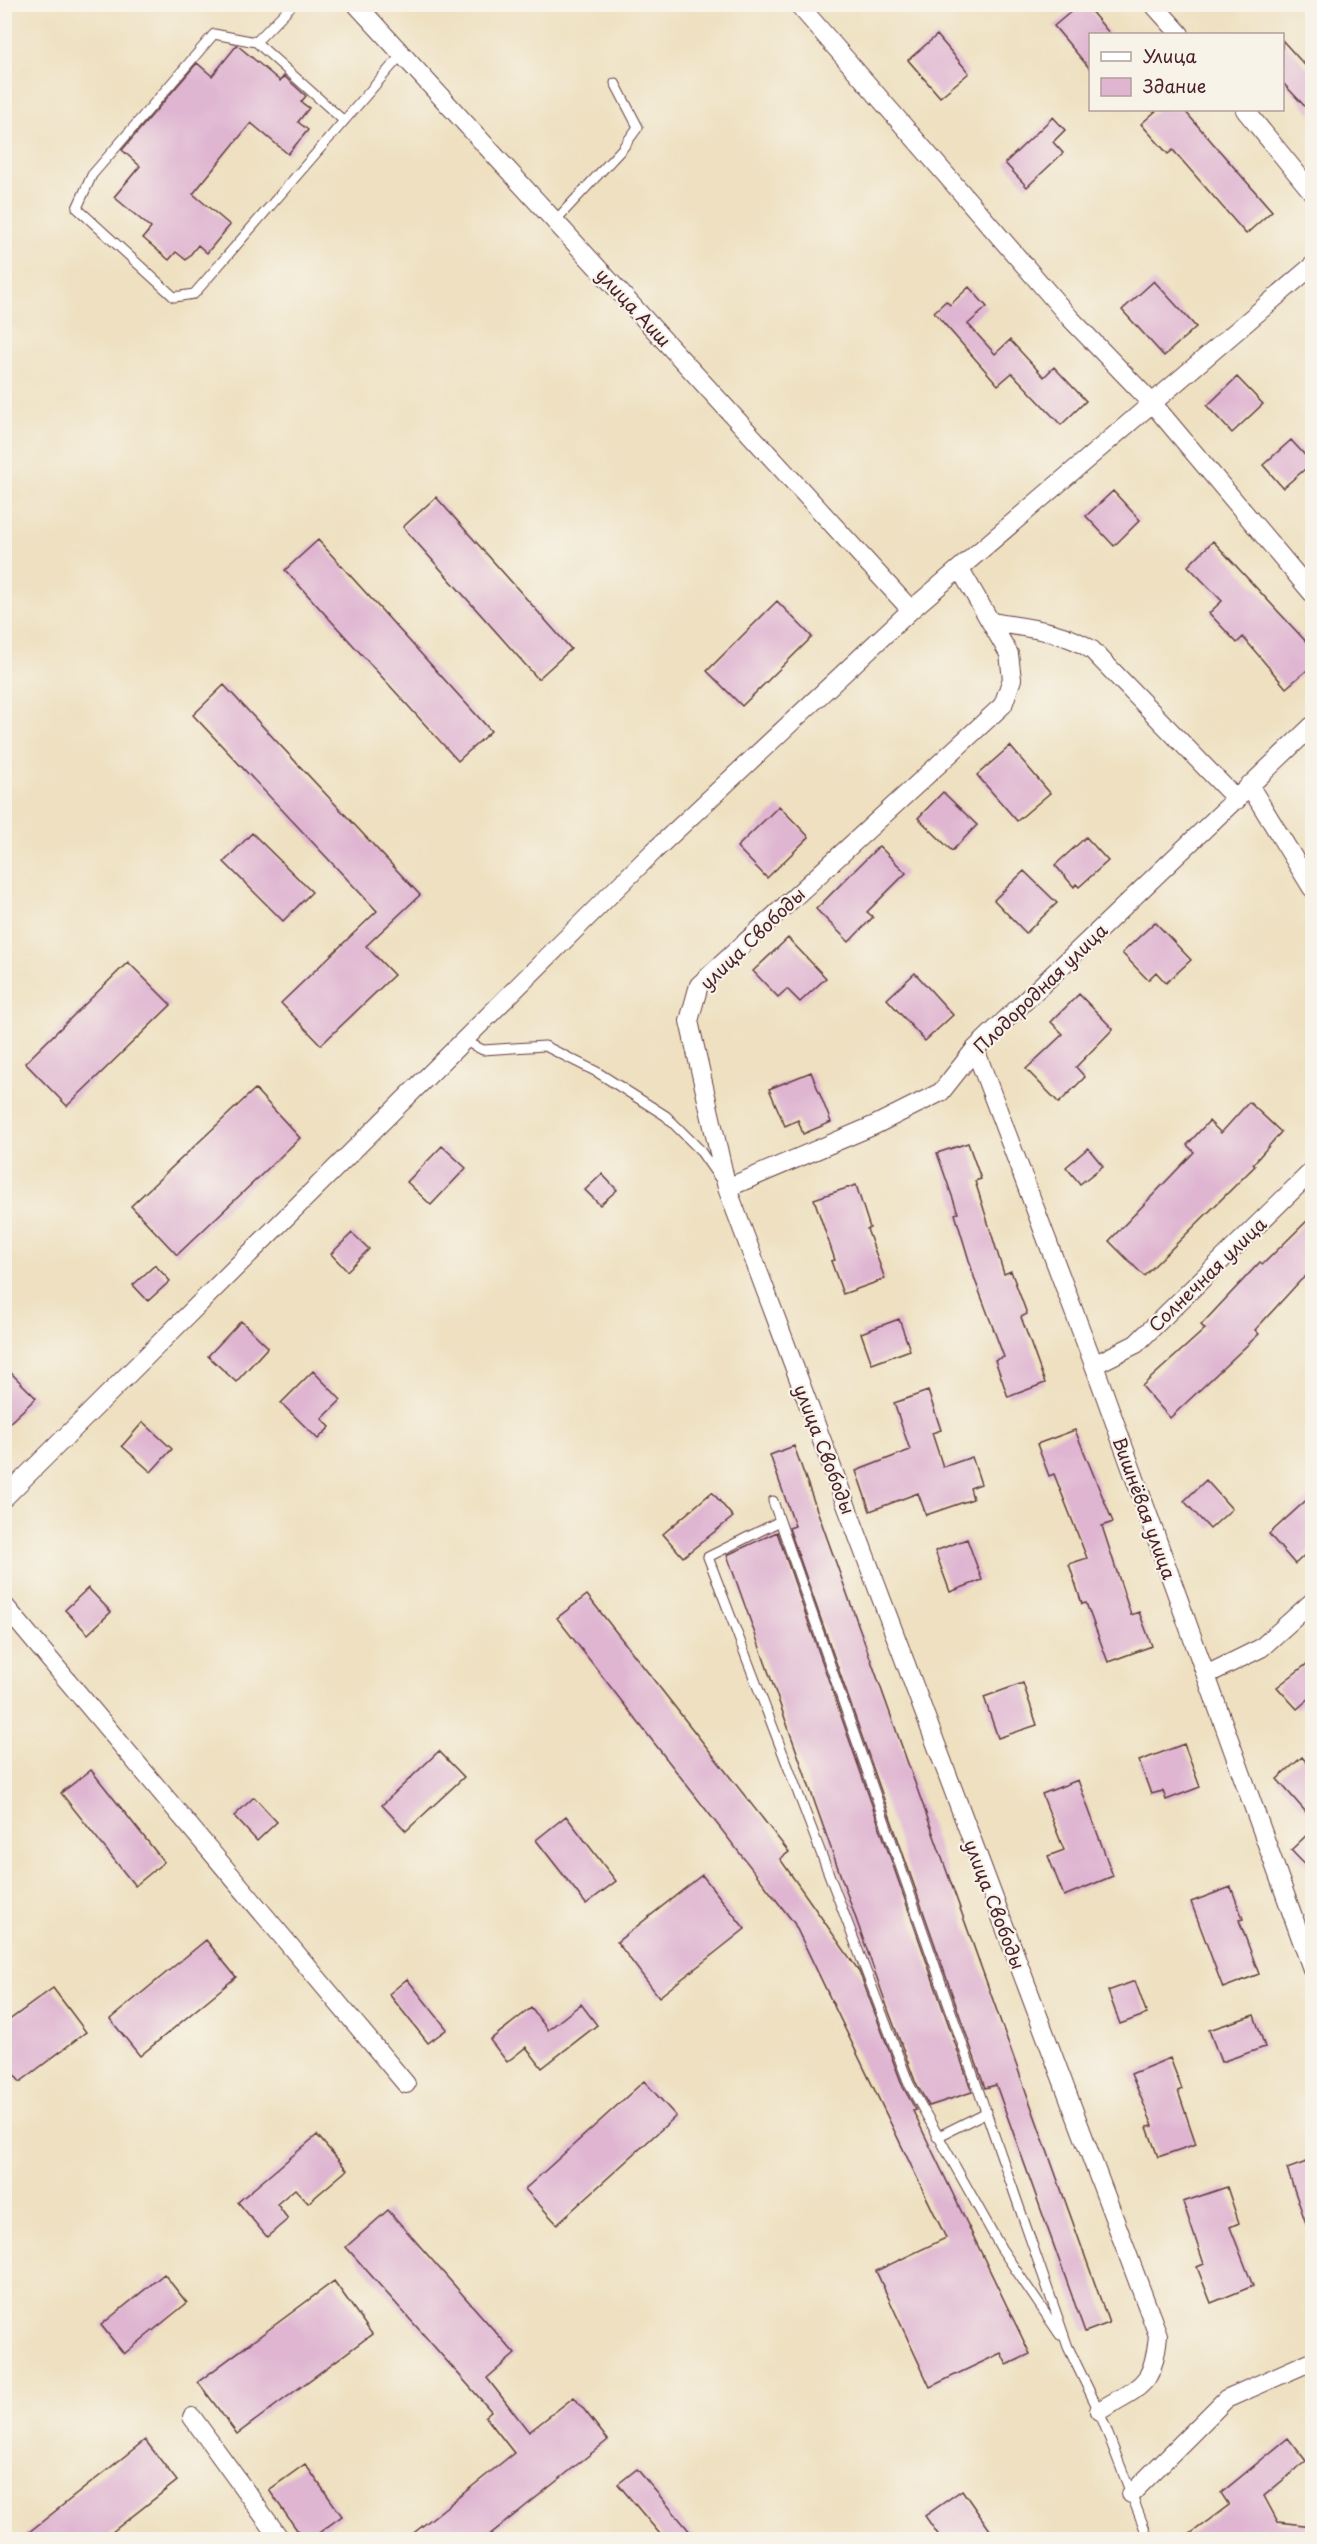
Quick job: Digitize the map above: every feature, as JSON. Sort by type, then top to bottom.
[{"type":"street","name":"улица Аиш","points":[[356,4],[911,610]]},
{"type":"street","points":[[798,4],[1070,318],[1153,404],[1312,593]]},
{"type":"street","points":[[1152,4],[1179,33]]},
{"type":"street","points":[[1246,111],[1312,192]]},
{"type":"street","points":[[4,1498],[654,851],[911,610],[1312,266]]},
{"type":"street","name":"улица Свободы","points":[[960,569],[1009,654],[1012,679],[1003,705],[699,985],[689,1021],[727,1188],[1158,2335],[1155,2363],[1146,2382],[1099,2411]]},
{"type":"street","points":[[992,622],[1053,633],[1076,640],[1092,650],[1237,800]]},
{"type":"street","name":"Плодородная улица","points":[[727,1188],[875,1125],[941,1092],[975,1049],[1312,726]]},
{"type":"street","points":[[1249,785],[1312,888]]},
{"type":"street","name":"Вишнёвая улица","points":[[975,1049],[1094,1365],[1312,1969]]},
{"type":"street","name":"Солнечная улица","points":[[1094,1365],[1136,1344],[1312,1171]]},
{"type":"street","points":[[1206,1675],[1261,1648],[1312,1602]]},
{"type":"street","points":[[4,1605],[406,2084]]},
{"type":"street","points":[[1131,2494],[1226,2399],[1312,2361]]},
{"type":"street","points":[[192,2417],[281,2540]]},
{"type":"lane","points":[[256,42],[293,4]]},
{"type":"lane","points":[[344,121],[256,42],[214,34],[92,175],[77,208],[174,297],[194,294],[344,121],[402,54]]},
{"type":"lane","points":[[555,221],[622,149],[638,127],[615,83]]},
{"type":"lane","points":[[463,1040],[483,1050],[545,1046],[597,1072],[666,1116],[699,1149],[727,1188]]},
{"type":"lane","points":[[773,1501],[1068,2347],[1099,2411],[1149,2540]]},
{"type":"lane","points":[[780,1521],[708,1557],[909,2084],[1001,2248],[1068,2347]]},
{"type":"lane","points":[[937,2137],[987,2112]]},
{"type":"building","points":[[1080,4],[1085,4],[1109,33],[1089,33],[1089,68],[1054,26]]},
{"type":"building","points":[[937,35],[969,73],[940,97],[908,60]]},
{"type":"building","points":[[1284,42],[1312,73],[1312,114],[1284,84]]},
{"type":"building","points":[[237,45],[280,81],[284,76],[306,96],[301,102],[309,108],[298,122],[308,130],[288,154],[251,123],[193,194],[230,225],[207,253],[198,245],[186,260],[176,252],[169,260],[143,238],[151,228],[114,197],[140,166],[122,150],[197,63],[212,76]]},
{"type":"building","points":[[1156,111],[1185,111],[1272,211],[1246,234],[1173,150],[1168,154],[1141,124]]},
{"type":"building","points":[[1053,117],[1065,130],[1053,142],[1063,153],[1027,187],[1005,163]]},
{"type":"building","points":[[1154,281],[1196,327],[1164,356],[1122,310]]},
{"type":"building","points":[[969,287],[987,307],[968,324],[995,354],[1010,340],[1044,377],[1054,367],[1086,401],[1061,425],[1012,373],[998,385],[934,312],[946,301],[950,305]]},
{"type":"building","points":[[1237,377],[1263,404],[1232,433],[1207,406]]},
{"type":"building","points":[[1291,440],[1312,463],[1283,488],[1263,465]]},
{"type":"building","points":[[1113,491],[1140,520],[1114,546],[1086,516]]},
{"type":"building","points":[[436,497],[571,649],[538,679],[403,527]]},
{"type":"building","points":[[318,540],[491,731],[458,761],[285,570]]},
{"type":"building","points":[[1213,541],[1312,648],[1312,666],[1286,688],[1243,637],[1237,643],[1209,613],[1222,601],[1188,566]]},
{"type":"building","points":[[777,601],[812,637],[742,706],[707,671]]},
{"type":"building","points":[[224,685],[420,895],[366,946],[394,975],[321,1045],[281,1003],[377,911],[193,715]]},
{"type":"building","points":[[1010,746],[1050,793],[1017,821],[977,775]]},
{"type":"building","points":[[943,792],[977,825],[952,851],[918,818]]},
{"type":"building","points":[[779,806],[809,837],[767,878],[737,847]]},
{"type":"building","points":[[252,833],[312,892],[283,921],[224,862]]},
{"type":"building","points":[[1086,837],[1108,861],[1079,887],[1076,884],[1074,887],[1055,865]]},
{"type":"building","points":[[879,846],[906,873],[867,912],[873,917],[849,942],[816,909]]},
{"type":"building","points":[[1024,871],[1057,903],[1026,933],[994,900]]},
{"type":"building","points":[[1155,922],[1191,960],[1166,983],[1156,972],[1148,980],[1122,953]]},
{"type":"building","points":[[788,938],[826,978],[800,1002],[787,989],[778,997],[753,971]]},
{"type":"building","points":[[128,962],[171,1005],[67,1106],[25,1063]]},
{"type":"building","points":[[915,973],[953,1015],[925,1041],[887,999]]},
{"type":"building","points":[[1079,994],[1113,1029],[1076,1067],[1085,1077],[1059,1103],[1026,1069],[1063,1034],[1051,1022]]},
{"type":"building","points":[[811,1072],[831,1122],[803,1134],[798,1120],[785,1126],[769,1089]]},
{"type":"building","points":[[255,1089],[300,1138],[177,1255],[131,1206]]},
{"type":"building","points":[[1249,1102],[1281,1132],[1253,1164],[1255,1166],[1144,1276],[1109,1241],[1194,1152],[1187,1145],[1209,1121],[1221,1133]]},
{"type":"building","points":[[968,1143],[981,1179],[975,1181],[1004,1274],[1011,1271],[1027,1314],[1021,1317],[1045,1383],[1008,1397],[995,1360],[1004,1357],[975,1280],[955,1214],[958,1213],[937,1153]]},
{"type":"building","points":[[442,1146],[466,1168],[431,1205],[407,1182]]},
{"type":"building","points":[[1088,1148],[1103,1166],[1080,1184],[1066,1167]]},
{"type":"building","points":[[602,1174],[617,1190],[600,1205],[585,1190]]},
{"type":"building","points":[[856,1185],[870,1228],[867,1229],[885,1279],[843,1294],[831,1261],[835,1260],[814,1199]]},
{"type":"building","points":[[1312,1216],[1312,1271],[1255,1330],[1259,1334],[1170,1418],[1142,1386],[1205,1329],[1201,1325],[1260,1262],[1263,1264]]},
{"type":"building","points":[[352,1233],[369,1249],[347,1271],[331,1254]]},
{"type":"building","points":[[155,1265],[170,1281],[148,1301],[133,1285]]},
{"type":"building","points":[[899,1319],[910,1350],[872,1364],[861,1333]]},
{"type":"building","points":[[241,1321],[268,1347],[236,1382],[208,1356]]},
{"type":"building","points":[[4,1366],[36,1398],[4,1428]]},
{"type":"building","points":[[313,1371],[341,1400],[322,1419],[330,1427],[318,1439],[281,1403]]},
{"type":"building","points":[[928,1391],[941,1430],[932,1433],[943,1467],[972,1457],[981,1484],[970,1488],[973,1499],[926,1515],[918,1493],[870,1511],[856,1471],[910,1450],[894,1403]]},
{"type":"building","points":[[143,1422],[172,1449],[151,1472],[122,1446]]},
{"type":"building","points":[[1075,1430],[1113,1522],[1102,1526],[1131,1615],[1139,1612],[1152,1646],[1108,1662],[1086,1603],[1082,1604],[1069,1564],[1087,1558],[1054,1474],[1049,1476],[1037,1444]]},
{"type":"building","points":[[794,1446],[1109,2323],[1085,2332],[996,2085],[985,2088],[789,1528],[795,1526],[770,1455]]},
{"type":"building","points":[[1206,1480],[1232,1509],[1210,1529],[1184,1501]]},
{"type":"building","points":[[712,1492],[733,1517],[683,1557],[663,1534]]},
{"type":"building","points":[[1312,1495],[1312,1548],[1295,1564],[1269,1534]]},
{"type":"building","points":[[777,1532],[972,2092],[929,2106],[915,2081],[889,2012],[727,1555]]},
{"type":"building","points":[[967,1539],[982,1580],[950,1592],[935,1551]]},
{"type":"building","points":[[88,1588],[111,1612],[88,1634],[65,1610]]},
{"type":"building","points":[[587,1595],[789,1852],[780,1859],[859,1971],[903,2087],[916,2110],[913,2111],[1030,2354],[1007,2365],[1001,2353],[930,2387],[876,2271],[946,2238],[794,1923],[557,1618]]},
{"type":"building","points":[[1312,1660],[1312,1696],[1297,1709],[1277,1687]]},
{"type":"building","points":[[1023,1683],[1037,1725],[998,1738],[984,1697]]},
{"type":"building","points":[[1184,1744],[1200,1787],[1166,1800],[1163,1791],[1151,1794],[1139,1761]]},
{"type":"building","points":[[439,1751],[464,1777],[406,1831],[382,1805]]},
{"type":"building","points":[[1302,1757],[1312,1769],[1312,1819],[1277,1779]]},
{"type":"building","points":[[91,1770],[164,1862],[135,1886],[61,1793]]},
{"type":"building","points":[[1078,1780],[1113,1876],[1064,1896],[1048,1856],[1064,1850],[1042,1794]]},
{"type":"building","points":[[254,1797],[277,1822],[257,1841],[234,1816]]},
{"type":"building","points":[[566,1816],[616,1881],[586,1904],[536,1840]]},
{"type":"building","points":[[1312,1830],[1312,1872],[1291,1850]]},
{"type":"building","points":[[702,1875],[745,1929],[659,1997],[617,1942]]},
{"type":"building","points":[[1231,1887],[1243,1919],[1239,1920],[1259,1974],[1223,1988],[1191,1902]]},
{"type":"building","points":[[206,1940],[236,1977],[140,2056],[110,2019]]},
{"type":"building","points":[[407,1979],[447,2029],[428,2043],[389,1994]]},
{"type":"building","points":[[1135,1981],[1147,2014],[1120,2024],[1108,1991]]},
{"type":"building","points":[[53,1988],[86,2032],[20,2082],[4,2062],[4,2024]]},
{"type":"building","points":[[581,2004],[597,2025],[542,2068],[526,2047],[507,2062],[490,2040],[531,2008],[548,2030]]},
{"type":"building","points":[[1254,2015],[1265,2047],[1221,2062],[1209,2030]]},
{"type":"building","points":[[1170,2058],[1182,2089],[1178,2091],[1196,2144],[1158,2157],[1147,2127],[1153,2126],[1131,2074]]},
{"type":"building","points":[[644,2081],[676,2116],[557,2224],[525,2189]]},
{"type":"building","points":[[317,2135],[347,2170],[308,2203],[295,2189],[277,2204],[288,2219],[267,2237],[238,2202]]},
{"type":"building","points":[[1312,2160],[1312,2234],[1310,2235],[1287,2169]]},
{"type":"building","points":[[1227,2187],[1239,2223],[1230,2227],[1253,2286],[1211,2303],[1197,2267],[1204,2264],[1183,2202]]},
{"type":"building","points":[[388,2210],[515,2354],[487,2378],[529,2432],[574,2397],[608,2440],[483,2540],[405,2540],[514,2453],[485,2416],[491,2411],[346,2247]]},
{"type":"building","points":[[164,2274],[187,2303],[124,2354],[101,2325]]},
{"type":"building","points":[[334,2281],[372,2334],[237,2434],[198,2382]]},
{"type":"building","points":[[1288,2438],[1306,2461],[1264,2496],[1278,2522],[1312,2526],[1312,2540],[1182,2540],[1229,2505],[1221,2493]]},
{"type":"building","points":[[145,2440],[177,2481],[102,2540],[19,2540]]},
{"type":"building","points":[[305,2464],[342,2516],[309,2540],[304,2540],[269,2490]]},
{"type":"building","points":[[637,2469],[697,2540],[665,2540],[618,2484]]},
{"type":"building","points":[[962,2490],[997,2540],[942,2540],[925,2516]]}]
